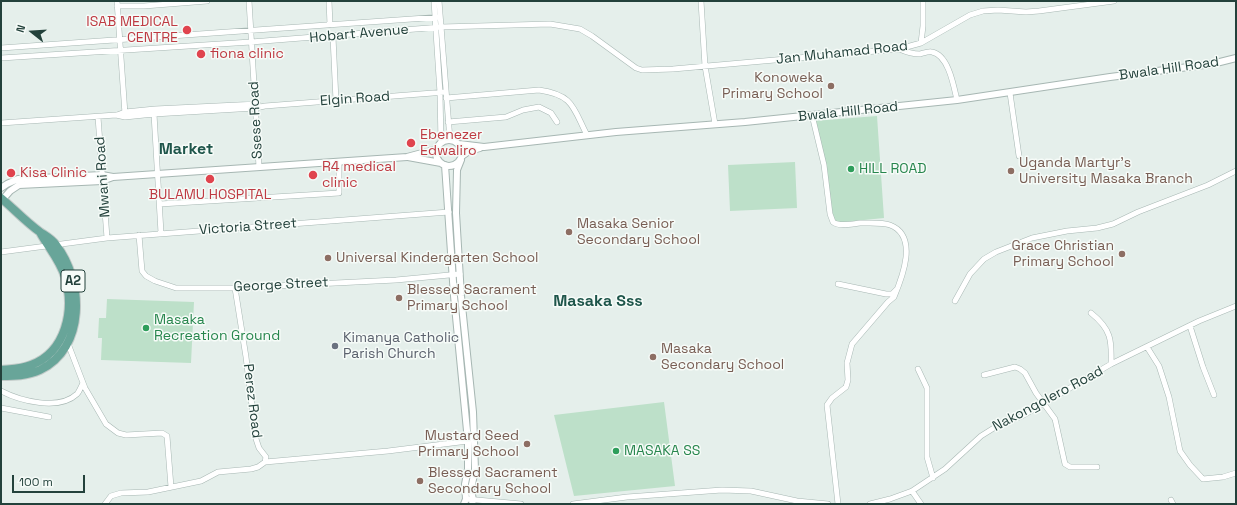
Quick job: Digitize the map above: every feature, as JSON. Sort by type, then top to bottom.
[{"type":"main road","name":"A2","points":[[1,376],[29,374],[40,370],[51,363],[61,353],[65,339],[74,322],[76,308],[71,288],[68,264],[53,246],[50,239],[2,199]]},
{"type":"main road","name":"A2","points":[[1,370],[31,365],[43,359],[65,339]]},
{"type":"street","points":[[125,114],[117,3],[144,6],[207,1]]},
{"type":"street","name":"Ssese Road","points":[[249,1],[259,167]]},
{"type":"street","points":[[330,1],[330,25]]},
{"type":"street","points":[[434,1],[438,27],[443,93],[441,143],[437,149],[436,156],[443,164],[468,441],[468,469],[465,484],[465,502],[521,504]]},
{"type":"street","points":[[437,17],[439,1]]},
{"type":"street","points":[[701,1],[705,66],[715,124]]},
{"type":"street","points":[[921,43],[923,26],[922,1]]},
{"type":"street","name":"Jan Muhamad Road","points":[[705,66],[899,48],[921,43],[970,15],[984,11],[1039,11],[1114,1]]},
{"type":"street","name":"Hobart Avenue","points":[[1,48],[437,17]]},
{"type":"street","name":"Hobart Avenue","points":[[1,58],[251,42],[438,27],[550,24],[580,29],[592,36],[629,64],[642,70],[705,66]]},
{"type":"street","points":[[333,36],[336,101]]},
{"type":"street","points":[[899,48],[914,54],[934,52],[941,58],[947,66],[957,100]]},
{"type":"street","name":"Bwala Hill Road","points":[[458,144],[484,147],[616,132],[812,115],[957,100],[1110,77],[1212,64],[1236,58]]},
{"type":"street","points":[[446,98],[540,90],[552,92],[565,97],[575,109],[587,136]]},
{"type":"street","points":[[443,93],[446,98],[450,140]]},
{"type":"street","name":"Elgin Road","points":[[1,123],[443,93]]},
{"type":"street","points":[[1010,93],[1019,156]]},
{"type":"street","name":"Elgin Road","points":[[125,114],[154,114],[255,106]]},
{"type":"street","points":[[448,122],[506,117],[523,110],[539,108],[551,113],[557,122]]},
{"type":"street","points":[[154,114],[161,233]]},
{"type":"street","points":[[812,115],[824,165],[831,219],[836,224],[888,224],[895,228],[904,239],[907,256],[894,297],[853,342],[847,363],[848,380],[846,387],[832,398],[827,405],[838,504]]},
{"type":"street","name":"Mwani Road","points":[[98,117],[107,238]]},
{"type":"street","points":[[441,143],[450,140],[458,144],[462,149],[462,158],[458,170],[456,213],[472,412],[475,470],[471,489],[472,502]]},
{"type":"street","points":[[407,157],[453,166],[469,151],[484,147]]},
{"type":"street","points":[[2,199],[10,191],[20,185],[158,173],[407,157],[437,149]]},
{"type":"street","points":[[160,204],[339,193],[339,162]]},
{"type":"street","points":[[955,301],[970,274],[984,259],[996,252],[1032,238],[1073,230],[1106,226],[1208,185],[1236,171]]},
{"type":"street","points":[[1,188],[18,179],[102,178]]},
{"type":"street","name":"Victoria Street","points":[[1,252],[107,238],[161,233],[448,212]]},
{"type":"street","name":"George Street","points":[[139,235],[142,270],[146,276],[155,281],[176,288],[235,288],[396,280],[460,274]]},
{"type":"street","points":[[838,284],[886,294],[892,294],[898,288]]},
{"type":"street","name":"Perez Road","points":[[235,288],[246,356],[256,439],[259,448],[266,457],[265,462]]},
{"type":"street","name":"Nakongolero Road","points":[[870,504],[912,491],[933,478],[957,459],[981,436],[997,426],[1022,416],[1112,364],[1209,317],[1236,306]]},
{"type":"street","points":[[1091,313],[1104,326],[1111,338],[1112,364]]},
{"type":"street","points":[[1190,326],[1214,395]]},
{"type":"street","points":[[65,339],[83,383],[106,424],[112,429],[126,435],[162,433],[167,436],[171,487]]},
{"type":"street","points":[[1147,347],[1159,366],[1169,397],[1180,451],[1203,479],[1223,477],[1236,473]]},
{"type":"street","points":[[984,375],[1015,367],[1020,369],[1027,376],[1056,422],[1062,456],[1066,465],[1070,467],[1097,467]]},
{"type":"street","points":[[918,369],[927,388],[926,457],[933,478]]},
{"type":"street","points":[[1,391],[13,397],[42,403],[58,402],[68,400],[77,394],[83,383]]},
{"type":"street","points":[[1,408],[49,417]]},
{"type":"street","points":[[105,504],[111,496],[121,493],[148,492],[201,481],[218,472],[258,467],[265,462],[388,451],[468,441]]},
{"type":"street","points":[[573,504],[722,490],[751,492],[797,503],[828,504]]},
{"type":"street","points":[[912,491],[921,504]]},
{"type":"green space","name":"HILL ROAD","points":[[877,116],[884,218],[834,223],[830,216],[814,121]]},
{"type":"green space","points":[[795,162],[797,208],[730,211],[728,165]]},
{"type":"green space","name":"Masaka Recreation Ground","points":[[107,299],[194,302],[191,363],[101,360],[102,338],[98,338],[99,318],[106,318]]},
{"type":"green space","name":"MASAKA SS","points":[[664,402],[675,486],[574,496],[554,415]]},
{"type":"place","name":"ISAB MEDICAL CENTRE","points":[[187,30]]},
{"type":"place","name":"fiona clinic","points":[[201,54]]},
{"type":"place","name":"Konoweka Primary School","points":[[831,86]]},
{"type":"place","name":"Ebenezer Edwaliro","points":[[411,143]]},
{"type":"place","name":"HILL ROAD","points":[[851,169]]},
{"type":"place","name":"Uganda Martyr's University Masaka Branch","points":[[1011,171]]},
{"type":"place","name":"Kisa Clinic","points":[[11,173]]},
{"type":"place","name":"R4 medical clinic","points":[[313,175]]},
{"type":"place","name":"BULAMU HOSPITAL","points":[[210,179]]},
{"type":"place","name":"Masaka Senior Secondary School","points":[[569,232]]},
{"type":"place","name":"Grace Christian Primary School","points":[[1122,254]]},
{"type":"place","name":"Universal Kindergarten School","points":[[328,258]]},
{"type":"place","name":"Blessed Sacrament Primary School","points":[[399,298]]},
{"type":"place","name":"Masaka Recreation Ground","points":[[146,328]]},
{"type":"place","name":"Kimanya Catholic Parish Church","points":[[335,346]]},
{"type":"place","name":"Masaka Secondary School","points":[[653,357]]},
{"type":"place","name":"Mustard Seed Primary School","points":[[527,444]]},
{"type":"place","name":"MASAKA SS","points":[[616,451]]},
{"type":"place","name":"Blessed Sacrament Secondary School","points":[[420,481]]},
{"type":"district","name":"Market","points":[[186,150]]},
{"type":"district","name":"Masaka Sss","points":[[598,302]]}]
